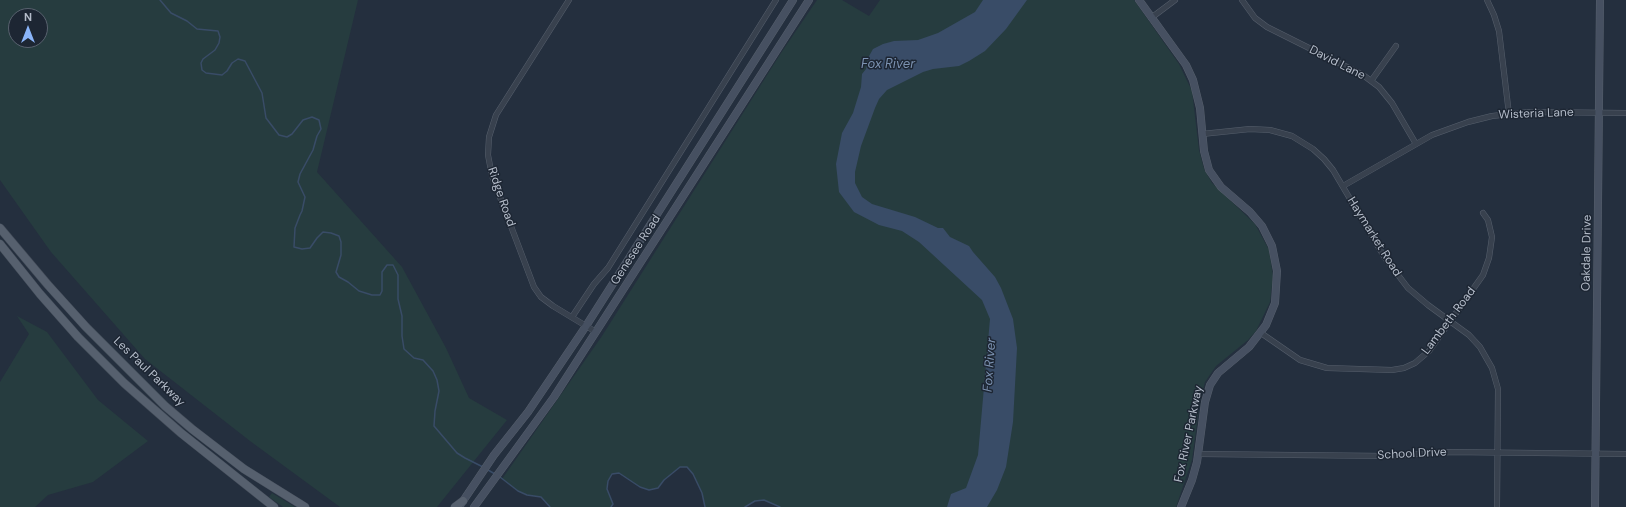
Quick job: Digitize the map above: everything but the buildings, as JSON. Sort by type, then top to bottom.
[{"type":"main road","name":"Genesee Road","points":[[461,504],[494,455],[528,412],[586,326],[792,0]]},
{"type":"main road","name":"Genesee Road","points":[[474,507],[554,397],[809,0]]},
{"type":"main road","name":"Fox River Parkway","points":[[1140,0],[1151,18],[1183,61],[1193,80],[1200,108],[1206,162],[1214,179],[1257,219],[1268,237],[1275,256],[1278,271],[1277,293],[1271,314],[1261,333],[1249,347],[1223,367],[1210,385],[1205,402],[1199,454],[1192,480],[1181,507]]},
{"type":"main road","name":"Oakdale Drive","points":[[1595,507],[1600,0]]},
{"type":"main road","name":"Les Paul Parkway","points":[[0,228],[86,327],[138,380],[192,429],[238,464],[306,507]]},
{"type":"main road","name":"Les Paul Parkway","points":[[0,244],[40,294],[78,337],[124,383],[181,433],[274,507]]},
{"type":"main road","points":[[455,507],[461,504]]},
{"type":"street","name":"Ridge Road","points":[[569,0],[496,115],[489,137],[488,155],[492,176],[534,287],[541,297],[553,306],[596,332]]},
{"type":"street","name":"Genesee Road","points":[[572,317],[594,284],[608,268],[776,0]]},
{"type":"street","points":[[1151,18],[1175,0]]},
{"type":"street","name":"David Lane","points":[[1242,0],[1251,14],[1266,27],[1363,75],[1379,87],[1392,103],[1416,144]]},
{"type":"street","points":[[1486,0],[1494,14],[1499,31],[1509,114]]},
{"type":"street","points":[[1371,81],[1396,46]]},
{"type":"street","name":"Wisteria Lane","points":[[1342,186],[1416,144],[1448,128],[1492,116],[1529,112],[1626,113]]},
{"type":"street","name":"Haymarket Road","points":[[1202,134],[1260,129],[1276,131],[1292,136],[1320,155],[1330,165],[1392,269],[1418,297],[1469,335],[1480,347],[1492,368],[1498,395],[1497,507]]},
{"type":"street","name":"Lambeth Road","points":[[1261,333],[1292,355],[1314,365],[1336,370],[1392,370],[1404,368],[1423,357],[1429,351],[1480,280],[1489,258],[1492,231],[1488,220],[1483,213]]},
{"type":"street","name":"School Drive","points":[[1199,454],[1388,456],[1448,452],[1626,454]]},
{"type":"green space","points":[[0,0],[358,0],[317,172],[402,267],[446,348],[469,398],[507,420],[437,507],[340,507],[250,441],[145,359],[51,252],[0,180]]},
{"type":"green space","points":[[817,0],[842,0],[869,16],[880,0],[1134,0],[1179,64],[1192,91],[1199,150],[1204,169],[1212,183],[1255,224],[1269,250],[1273,276],[1270,302],[1256,331],[1248,340],[1216,366],[1205,382],[1200,401],[1192,460],[1176,507],[780,507],[764,500],[755,501],[745,507],[705,507],[702,493],[693,474],[687,467],[680,467],[664,480],[658,488],[649,490],[640,487],[619,473],[612,474],[608,481],[607,489],[613,504],[611,507],[550,507],[541,497],[527,495],[518,491],[502,479],[602,336],[781,53]]},
{"type":"green space","points":[[17,316],[47,332],[98,400],[148,441],[93,482],[48,495],[35,507],[0,507],[0,382],[29,334]]},
{"type":"green space","points":[[272,493],[295,507],[283,507],[269,497]]},
{"type":"water","name":"Fox River","points":[[983,0],[1027,0],[1006,29],[985,51],[959,66],[933,69],[923,72],[887,90],[879,99],[875,108],[861,146],[855,172],[855,183],[862,197],[872,204],[915,217],[938,228],[943,228],[950,237],[969,246],[995,277],[1013,319],[1017,348],[1013,422],[1006,467],[997,490],[987,507],[947,507],[951,494],[966,488],[978,455],[990,319],[982,300],[919,242],[902,231],[879,225],[854,212],[839,192],[836,164],[842,133],[853,113],[861,87],[862,74],[866,69],[868,58],[873,49],[894,41],[918,40],[938,33],[975,12]]},
{"type":"waterway","points":[[160,0],[171,13],[187,21],[197,29],[218,31],[220,37],[219,43],[215,50],[203,59],[201,63],[202,70],[206,73],[222,75],[227,71],[232,63],[238,59],[245,61],[262,93],[266,118],[279,135],[287,137],[292,134],[303,120],[312,117],[319,120],[321,129],[317,136],[313,150],[300,174],[298,182],[305,197],[302,211],[295,228],[294,247],[302,249],[310,248],[323,232],[339,236],[341,242],[341,255],[336,272],[339,277],[359,291],[372,295],[380,295],[382,291],[382,272],[387,265],[393,265],[398,275],[398,299],[402,316],[402,336],[404,349],[414,358],[423,360],[433,371],[437,380],[439,391],[434,426],[457,453],[483,467]]},
{"type":"waterway","points":[[611,507],[613,504],[607,489],[608,481],[612,474],[619,473],[640,487],[649,490],[658,488],[664,480],[680,467],[687,467],[693,474],[702,493],[705,507]]},
{"type":"waterway","points":[[488,470],[495,474]]},
{"type":"waterway","points":[[500,477],[518,491],[527,495],[541,497],[550,507]]},
{"type":"waterway","points":[[745,507],[755,501],[764,500],[780,507]]}]
